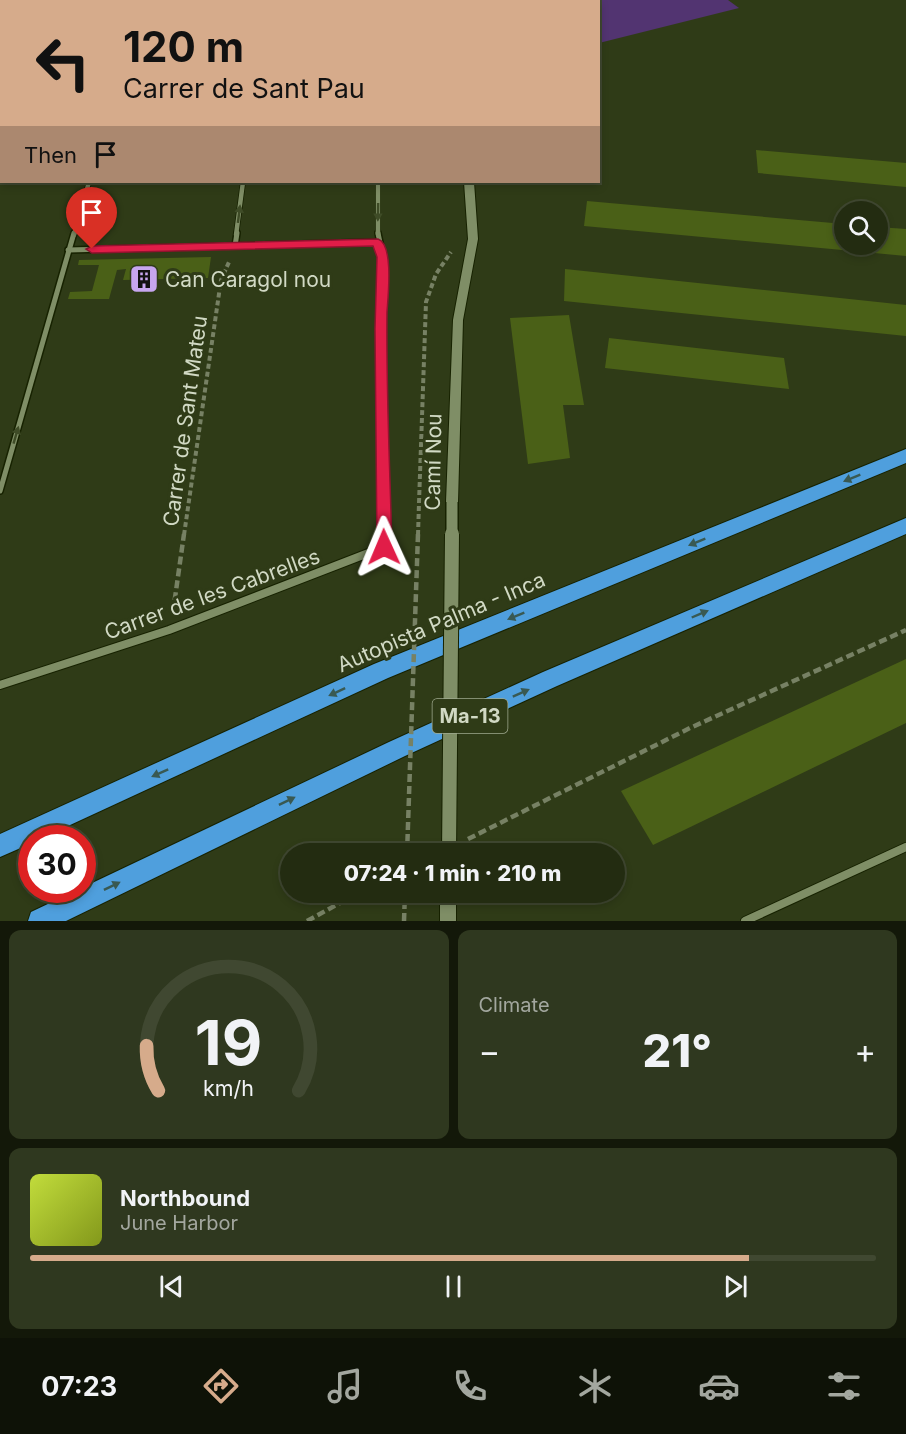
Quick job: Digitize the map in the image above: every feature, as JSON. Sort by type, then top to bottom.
[{"type":"highway","name":"Autopista Palma - Inca","points":[[0,846],[381,671],[906,456]]},
{"type":"highway","name":"Ma-13","points":[[40,921],[397,749],[550,679],[906,526]]},
{"type":"street","points":[[0,491],[89,183]]},
{"type":"street","points":[[235,246],[243,183]]},
{"type":"street","points":[[68,250],[378,242],[378,183]]},
{"type":"street","name":"Camí Nou","points":[[454,843],[452,502],[458,320],[473,239],[469,183]]},
{"type":"street","name":"Carrer de les Cabrelles","points":[[0,685],[169,630],[384,547],[381,329],[383,257],[378,242]]},
{"type":"street","points":[[746,921],[906,847]]},
{"type":"street","points":[[448,903],[448,921]]},
{"type":"path","name":"Carrer de Sant Mateu","points":[[169,630],[177,592],[222,280],[235,246]]},
{"type":"path","points":[[407,843],[426,302],[436,274],[453,250]]},
{"type":"path","points":[[464,843],[690,728],[906,630]]},
{"type":"path","points":[[307,921],[340,903]]},
{"type":"path","points":[[404,921],[405,903]]},
{"type":"shaded area","points":[[600,0],[728,0],[739,8],[600,43]]},
{"type":"building","points":[[756,150],[906,163],[906,187],[758,173]]},
{"type":"building","points":[[587,201],[834,223],[834,249],[584,226]]},
{"type":"building","points":[[888,228],[906,229],[906,256],[888,254]]},
{"type":"building","name":"Can Caragol nou","points":[[211,257],[208,278],[123,280],[126,269],[117,270],[109,299],[68,299],[70,292],[92,291],[99,265],[78,265],[79,260]]},
{"type":"building","points":[[565,269],[906,305],[906,336],[564,301]]},
{"type":"building","points":[[569,315],[584,405],[563,405],[570,458],[528,464],[510,318]]},
{"type":"building","points":[[609,338],[784,358],[789,389],[605,368]]},
{"type":"building","points":[[906,659],[906,723],[653,845],[621,791]]},
{"type":"place","name":"Can Caragol nou","points":[[144,279]]},
{"type":"route","points":[[92,249],[378,242],[383,257],[381,329],[384,547]]}]
